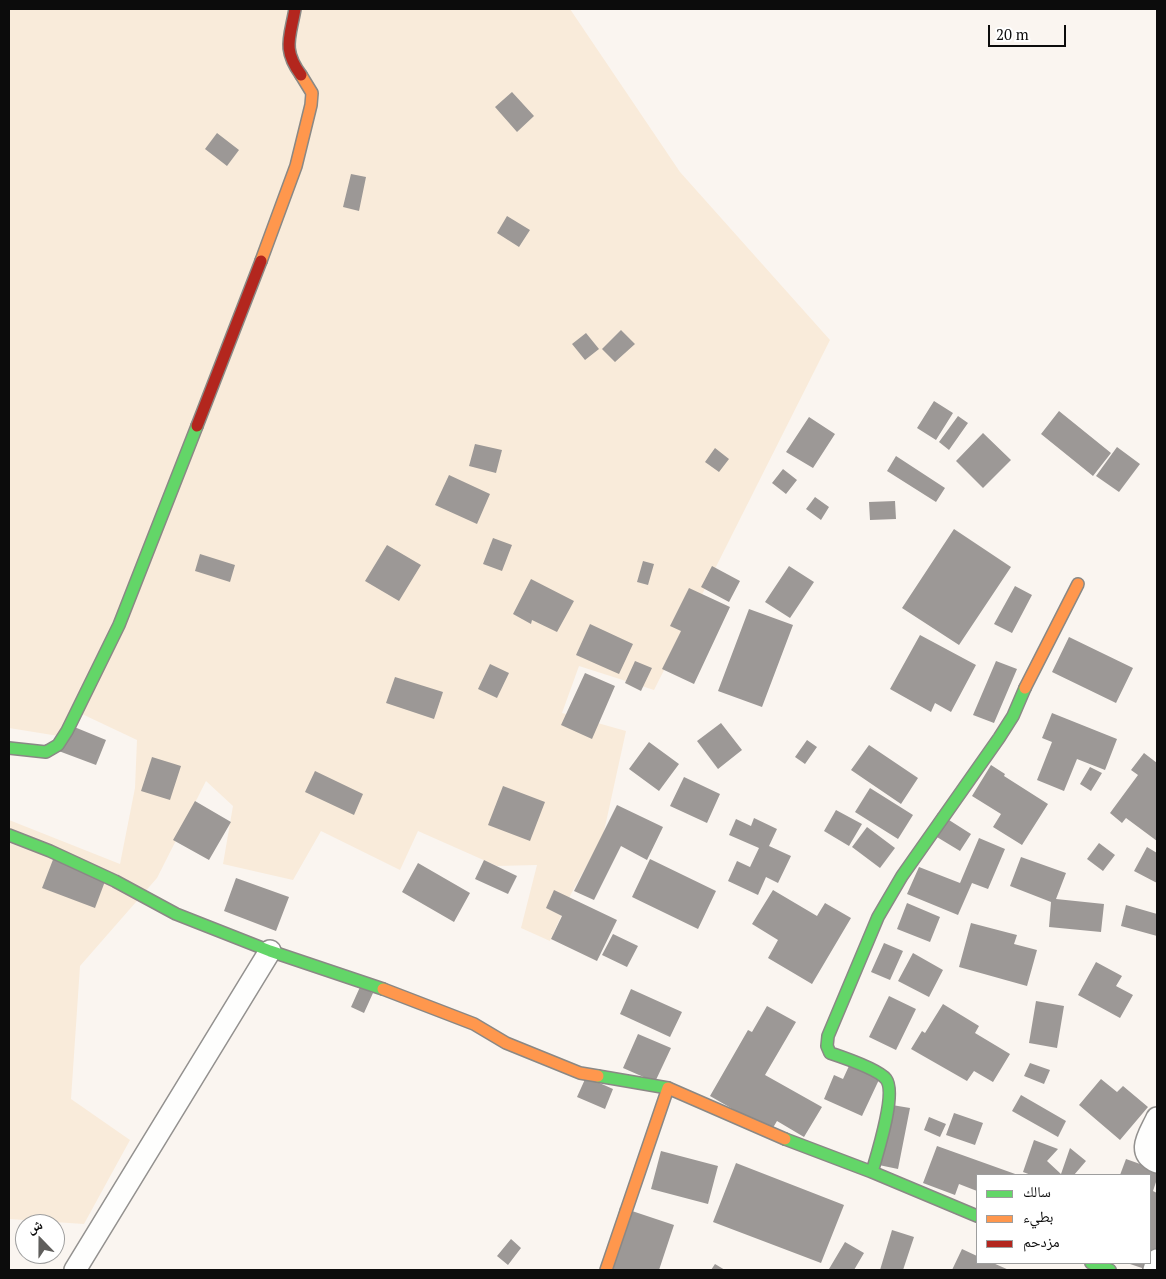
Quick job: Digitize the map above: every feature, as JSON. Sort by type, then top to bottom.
[{"type":"street","points":[[9,748],[46,752],[58,744],[67,731],[119,625],[232,335],[296,166],[311,104],[312,93],[308,84],[292,62],[288,47],[295,9]]},
{"type":"street","points":[[872,1172],[889,1104],[889,1085],[885,1078],[830,1053],[827,1046],[828,1036],[878,916],[913,860],[1013,716],[1032,673],[1078,584]]},
{"type":"street","points":[[9,835],[50,851],[99,874],[176,914],[270,951],[377,987],[474,1024],[506,1043],[580,1074],[668,1088],[743,1122],[816,1152],[872,1172],[976,1216]]},
{"type":"street","points":[[75,1270],[270,951]]},
{"type":"street","points":[[606,1270],[668,1088]]},
{"type":"street","points":[[1157,1118],[1145,1144],[1146,1153],[1149,1158],[1157,1162]]},
{"type":"street","points":[[1154,1270],[1157,1260]]},
{"type":"street","points":[[1094,1264],[1110,1270]]},
{"type":"shaded area","points":[[9,9],[570,9],[680,172],[830,340],[654,690],[579,666],[562,713],[626,731],[603,836],[571,894],[550,941],[521,928],[537,865],[497,866],[418,831],[400,870],[321,831],[293,880],[223,864],[233,806],[206,781],[157,878],[80,966],[71,1099],[130,1140],[84,1224],[65,1223],[65,1214],[15,1214],[15,1219],[9,1219],[9,820],[120,864],[135,788],[137,740],[82,714],[71,738],[9,728]]},
{"type":"building","points":[[512,92],[534,116],[517,132],[495,107]]},
{"type":"building","points":[[217,133],[239,150],[227,166],[205,149]]},
{"type":"building","points":[[351,174],[366,177],[359,211],[343,207]]},
{"type":"building","points":[[507,216],[530,230],[519,247],[497,233]]},
{"type":"building","points":[[621,330],[635,344],[615,362],[602,349]]},
{"type":"building","points":[[586,333],[599,349],[585,360],[572,344]]},
{"type":"building","points":[[934,401],[953,413],[936,440],[917,428]]},
{"type":"building","points":[[1059,411],[1111,453],[1093,476],[1041,434]]},
{"type":"building","points":[[958,416],[968,423],[949,450],[939,442]]},
{"type":"building","points":[[809,417],[835,434],[813,468],[786,452]]},
{"type":"building","points":[[983,433],[1011,460],[983,488],[956,461]]},
{"type":"building","points":[[475,444],[502,450],[496,473],[469,466]]},
{"type":"building","points":[[1117,447],[1140,464],[1119,492],[1096,476]]},
{"type":"building","points":[[715,448],[729,459],[719,472],[705,462]]},
{"type":"building","points":[[896,456],[945,488],[936,502],[887,471]]},
{"type":"building","points":[[783,469],[797,480],[786,494],[772,483]]},
{"type":"building","points":[[449,475],[490,494],[477,524],[435,505]]},
{"type":"building","points":[[815,497],[829,507],[821,520],[806,509]]},
{"type":"building","points":[[895,501],[896,519],[870,520],[869,502]]},
{"type":"building","points":[[954,529],[1011,567],[959,645],[902,608]]},
{"type":"building","points":[[493,538],[512,545],[502,571],[483,564]]},
{"type":"building","points":[[387,545],[421,565],[399,601],[365,581]]},
{"type":"building","points":[[200,554],[235,565],[230,582],[195,571]]},
{"type":"building","points":[[643,561],[654,564],[648,585],[637,582]]},
{"type":"building","points":[[712,566],[740,581],[729,602],[701,587]]},
{"type":"building","points":[[789,566],[814,582],[790,618],[765,602]]},
{"type":"building","points":[[531,579],[574,601],[557,632],[532,620],[531,624],[513,614]]},
{"type":"building","points":[[1015,586],[1032,595],[1012,633],[994,624]]},
{"type":"building","points":[[689,588],[730,607],[694,684],[662,669],[681,631],[670,626]]},
{"type":"building","points":[[749,609],[793,625],[762,707],[718,691]]},
{"type":"building","points":[[590,624],[633,644],[619,674],[576,655]]},
{"type":"building","points":[[920,635],[976,665],[951,712],[935,703],[931,712],[890,689]]},
{"type":"building","points":[[1069,637],[1133,668],[1116,703],[1052,672]]},
{"type":"building","points":[[635,661],[652,668],[641,691],[625,683]]},
{"type":"building","points":[[996,661],[1017,669],[994,723],[973,715]]},
{"type":"building","points":[[490,664],[509,673],[497,698],[478,689]]},
{"type":"building","points":[[585,673],[615,686],[592,739],[561,725]]},
{"type":"building","points":[[395,677],[443,692],[434,719],[386,703]]},
{"type":"building","points":[[1052,713],[1117,739],[1105,770],[1077,759],[1064,791],[1037,780],[1052,742],[1042,738]]},
{"type":"building","points":[[721,723],[742,750],[718,769],[697,741]]},
{"type":"building","points":[[67,724],[106,740],[96,765],[56,750]]},
{"type":"building","points":[[807,740],[817,747],[805,764],[795,757]]},
{"type":"building","points":[[649,742],[679,764],[659,791],[629,769]]},
{"type":"building","points":[[869,745],[918,778],[901,804],[851,770]]},
{"type":"building","points":[[1144,753],[1157,763],[1157,841],[1126,818],[1122,823],[1110,813],[1138,775],[1131,770]]},
{"type":"building","points":[[152,757],[181,766],[170,800],[141,791]]},
{"type":"building","points":[[991,765],[1005,774],[1004,776],[1048,804],[1022,845],[993,827],[1001,814],[972,796]]},
{"type":"building","points":[[1090,767],[1102,773],[1091,791],[1080,784]]},
{"type":"building","points":[[315,771],[363,794],[354,815],[305,792]]},
{"type":"building","points":[[684,777],[720,794],[707,823],[670,806]]},
{"type":"building","points":[[503,786],[545,802],[530,841],[488,825]]},
{"type":"building","points":[[870,788],[913,815],[898,839],[855,812]]},
{"type":"building","points":[[195,801],[231,822],[209,860],[173,840]]},
{"type":"building","points":[[617,805],[663,827],[647,860],[621,846],[594,900],[574,891]]},
{"type":"building","points":[[836,810],[862,824],[849,846],[824,831]]},
{"type":"building","points":[[938,813],[971,834],[960,851],[927,831]]},
{"type":"building","points":[[754,818],[777,829],[769,846],[791,856],[778,883],[766,877],[758,895],[728,881],[737,861],[750,867],[759,848],[729,835],[736,819],[751,826]]},
{"type":"building","points":[[867,827],[895,848],[880,868],[852,847]]},
{"type":"building","points":[[979,838],[1005,849],[988,889],[972,883],[958,915],[907,894],[919,867],[960,883]]},
{"type":"building","points":[[1099,843],[1115,855],[1103,871],[1087,859]]},
{"type":"building","points":[[1147,847],[1157,853],[1157,883],[1134,871]]},
{"type":"building","points":[[54,857],[107,876],[95,908],[42,888]]},
{"type":"building","points":[[1021,857],[1066,873],[1056,899],[1104,904],[1101,932],[1049,927],[1051,902],[1010,886]]},
{"type":"building","points":[[650,859],[716,891],[698,929],[632,897]]},
{"type":"building","points":[[484,860],[517,876],[508,894],[475,879]]},
{"type":"building","points":[[418,863],[470,893],[454,922],[402,892]]},
{"type":"building","points":[[236,878],[289,897],[276,931],[224,911]]},
{"type":"building","points":[[554,890],[617,920],[597,961],[551,939],[562,916],[546,908]]},
{"type":"building","points":[[773,890],[817,916],[825,903],[851,918],[812,984],[768,958],[778,940],[752,924]]},
{"type":"building","points":[[907,903],[940,917],[930,942],[897,929]]},
{"type":"building","points":[[1126,905],[1157,914],[1157,936],[1121,926]]},
{"type":"building","points":[[971,923],[1017,935],[1014,944],[1037,950],[1027,986],[959,967]]},
{"type":"building","points":[[613,934],[638,946],[627,967],[602,955]]},
{"type":"building","points":[[884,943],[903,951],[890,980],[871,972]]},
{"type":"building","points":[[913,953],[943,970],[929,997],[898,981]]},
{"type":"building","points":[[1096,962],[1122,976],[1116,986],[1133,995],[1120,1018],[1078,995]]},
{"type":"building","points":[[360,987],[373,993],[364,1013],[351,1007]]},
{"type":"building","points":[[631,989],[682,1012],[670,1037],[620,1014]]},
{"type":"building","points":[[889,996],[916,1009],[896,1050],[869,1037]]},
{"type":"building","points":[[1036,1001],[1064,1006],[1057,1048],[1029,1043]]},
{"type":"building","points":[[943,1004],[979,1026],[975,1033],[1010,1054],[993,1082],[974,1071],[967,1081],[911,1049],[922,1031],[925,1033]]},
{"type":"building","points":[[767,1006],[796,1022],[765,1075],[822,1107],[804,1137],[777,1121],[771,1131],[710,1096],[748,1030],[752,1032]]},
{"type":"building","points":[[638,1034],[671,1048],[655,1082],[623,1068]]},
{"type":"building","points":[[854,1055],[884,1069],[862,1116],[824,1099],[834,1075],[843,1079]]},
{"type":"building","points":[[1030,1063],[1050,1070],[1044,1084],[1024,1076]]},
{"type":"building","points":[[586,1077],[613,1089],[605,1109],[577,1097]]},
{"type":"building","points":[[1101,1079],[1117,1092],[1123,1086],[1148,1107],[1120,1140],[1079,1105]]},
{"type":"building","points":[[1021,1095],[1066,1121],[1058,1137],[1012,1111]]},
{"type":"building","points":[[886,1104],[910,1108],[898,1169],[874,1164]]},
{"type":"building","points":[[954,1113],[983,1123],[975,1145],[946,1135]]},
{"type":"building","points":[[929,1117],[946,1124],[940,1137],[924,1130]]},
{"type":"building","points":[[1034,1140],[1058,1149],[1047,1161],[1061,1174],[1028,1174],[1023,1172]]},
{"type":"building","points":[[937,1146],[1015,1174],[976,1174],[976,1191],[959,1184],[955,1195],[923,1183]]},
{"type":"building","points":[[1070,1148],[1086,1161],[1075,1174],[1061,1174]]},
{"type":"building","points":[[661,1151],[718,1166],[708,1204],[651,1189]]},
{"type":"building","points":[[1126,1159],[1157,1170],[1157,1179],[1153,1191],[1157,1193],[1157,1270],[1148,1270],[1130,1264],[1151,1264],[1151,1174],[1120,1174]]},
{"type":"building","points":[[736,1163],[844,1205],[821,1263],[713,1222]]},
{"type":"building","points":[[620,1207],[674,1225],[659,1270],[605,1270]]},
{"type":"building","points":[[892,1230],[914,1237],[903,1270],[880,1270]]},
{"type":"building","points":[[511,1239],[521,1248],[508,1265],[497,1256]]},
{"type":"building","points":[[845,1242],[864,1253],[854,1270],[829,1269]]},
{"type":"building","points":[[962,1249],[976,1256],[976,1264],[995,1264],[1009,1270],[952,1270]]},
{"type":"building","points":[[715,1264],[725,1270],[711,1270]]},
{"type":"traffic: fast","points":[[9,748],[46,752],[58,745],[67,731],[119,625],[197,426]]},
{"type":"traffic: fast","points":[[872,1172],[888,1110],[889,1086],[886,1079],[876,1071],[830,1053],[827,1046],[828,1036],[878,917],[902,876],[999,738],[1013,716],[1025,688]]},
{"type":"traffic: fast","points":[[9,835],[50,851],[115,881],[176,914],[270,951],[383,989]]},
{"type":"traffic: fast","points":[[598,1076],[668,1088]]},
{"type":"traffic: fast","points":[[785,1139],[872,1172],[976,1216]]},
{"type":"traffic: fast","points":[[1094,1264],[1110,1270]]},
{"type":"traffic: slow","points":[[261,261],[296,166],[311,105],[312,93],[301,75]]},
{"type":"traffic: slow","points":[[1025,688],[1078,584]]},
{"type":"traffic: slow","points":[[383,989],[474,1024],[506,1043],[580,1073],[598,1076]]},
{"type":"traffic: slow","points":[[606,1270],[668,1088],[785,1139]]},
{"type":"traffic: jam","points":[[295,9],[289,50],[291,58],[301,75]]},
{"type":"traffic: jam","points":[[197,426],[261,261]]}]
